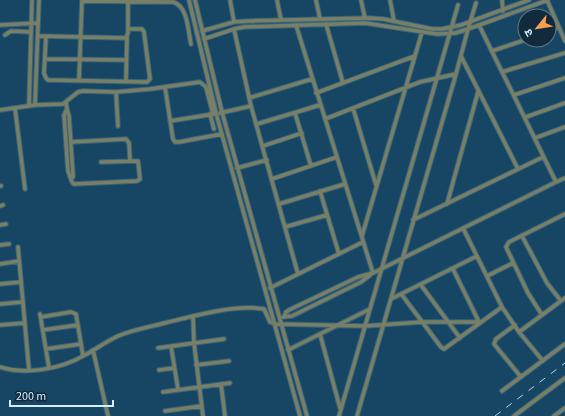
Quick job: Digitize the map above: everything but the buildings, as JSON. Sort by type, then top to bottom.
[{"type":"street","points":[[30,106],[32,0]]},
{"type":"street","points":[[35,105],[39,0]]},
{"type":"street","points":[[79,80],[82,0],[128,2],[178,1],[184,13],[191,44]]},
{"type":"street","points":[[189,0],[209,79],[214,129]]},
{"type":"street","points":[[195,0],[237,168],[307,416]]},
{"type":"street","points":[[230,0],[234,22]]},
{"type":"street","points":[[277,0],[281,20]]},
{"type":"street","points":[[316,0],[320,19]]},
{"type":"street","points":[[361,0],[365,18]]},
{"type":"street","points":[[390,0],[394,21]]},
{"type":"street","points":[[502,0],[503,16]]},
{"type":"street","points":[[202,31],[234,22],[365,18],[394,21],[432,28],[451,28],[529,0]]},
{"type":"street","points":[[204,39],[234,28],[253,26],[364,23],[437,34],[450,33],[468,29],[548,0],[565,41]]},
{"type":"street","points":[[126,81],[128,2]]},
{"type":"street","points":[[357,416],[476,3]]},
{"type":"street","points":[[339,416],[458,5]]},
{"type":"street","points":[[0,25],[38,23]]},
{"type":"street","points":[[326,24],[343,83]]},
{"type":"street","points":[[296,25],[372,273]]},
{"type":"street","points":[[479,25],[526,117],[543,157],[556,182]]},
{"type":"street","points":[[234,28],[251,106],[298,274]]},
{"type":"street","points":[[46,36],[44,73],[48,80],[147,82],[150,79],[144,32],[142,29],[128,29]]},
{"type":"street","points":[[5,35],[11,31],[31,32]]},
{"type":"street","points":[[362,237],[422,32]]},
{"type":"street","points":[[38,36],[123,39],[127,37]]},
{"type":"street","points":[[492,51],[517,43]]},
{"type":"street","points":[[502,72],[565,53]]},
{"type":"street","points":[[316,93],[415,56]]},
{"type":"street","points":[[461,56],[518,169]]},
{"type":"street","points":[[45,58],[126,60]]},
{"type":"street","points":[[325,119],[405,88],[436,78],[456,74]]},
{"type":"street","points":[[514,95],[565,78]]},
{"type":"street","points":[[0,110],[35,105],[59,104],[66,102],[78,92],[116,92],[165,87],[200,82],[209,79]]},
{"type":"street","points":[[249,98],[312,79]]},
{"type":"street","points":[[200,82],[206,87],[213,114],[222,134],[300,416]]},
{"type":"street","points":[[165,87],[173,139],[177,143],[222,134]]},
{"type":"street","points":[[447,204],[478,91]]},
{"type":"street","points":[[116,92],[118,126]]},
{"type":"street","points":[[66,102],[69,116],[71,142],[73,177],[71,178]]},
{"type":"street","points":[[526,117],[565,103]]},
{"type":"street","points":[[257,124],[320,105]]},
{"type":"street","points":[[170,121],[251,106]]},
{"type":"street","points":[[15,108],[25,189]]},
{"type":"street","points":[[67,108],[64,115],[68,171],[72,182],[74,184],[139,180],[139,162],[136,160],[101,162]]},
{"type":"street","points":[[353,108],[376,186]]},
{"type":"street","points":[[295,113],[311,166]]},
{"type":"street","points":[[535,138],[565,127]]},
{"type":"street","points":[[263,146],[302,133]]},
{"type":"street","points":[[71,142],[126,139],[129,143],[130,160]]},
{"type":"street","points":[[413,220],[543,157]]},
{"type":"street","points":[[272,179],[337,158]]},
{"type":"street","points":[[237,168],[267,160]]},
{"type":"street","points":[[275,324],[284,317],[286,312],[289,310],[358,277],[372,273],[402,259],[565,178]]},
{"type":"street","points":[[279,204],[345,184]]},
{"type":"street","points":[[320,191],[338,254]]},
{"type":"street","points":[[542,316],[533,302],[507,251],[507,244],[565,214]]},
{"type":"street","points":[[286,227],[327,215]]},
{"type":"street","points":[[0,225],[6,224]]},
{"type":"street","points":[[464,228],[502,307],[519,332],[543,361]]},
{"type":"street","points":[[522,236],[547,283],[561,301]]},
{"type":"street","points":[[270,288],[363,242]]},
{"type":"street","points":[[0,245],[9,244]]},
{"type":"street","points":[[18,247],[29,370]]},
{"type":"street","points":[[391,299],[402,295],[477,256]]},
{"type":"street","points":[[0,264],[19,261]]},
{"type":"street","points":[[487,276],[513,263]]},
{"type":"street","points":[[453,269],[480,322]]},
{"type":"street","points":[[0,284],[21,282]]},
{"type":"street","points":[[421,285],[460,338]]},
{"type":"street","points":[[402,295],[444,350],[502,307]]},
{"type":"street","points":[[519,332],[565,298]]},
{"type":"street","points":[[0,304],[23,302]]},
{"type":"street","points":[[0,367],[6,369],[29,370],[49,368],[68,363],[111,339],[125,333],[193,316],[229,310],[264,309],[270,307]]},
{"type":"street","points":[[264,309],[270,322],[275,324]]},
{"type":"street","points":[[288,350],[370,309]]},
{"type":"street","points":[[49,368],[41,315],[74,312],[77,317],[83,356]]},
{"type":"street","points":[[193,316],[196,365],[203,416]]},
{"type":"street","points":[[279,321],[337,326],[365,326],[422,322],[480,322]]},
{"type":"street","points":[[0,325],[25,323]]},
{"type":"street","points":[[43,330],[78,325]]},
{"type":"street","points":[[515,325],[496,339],[494,344],[521,377]]},
{"type":"street","points":[[320,334],[341,410]]},
{"type":"street","points":[[158,348],[224,339]]},
{"type":"street","points":[[46,349],[81,344]]},
{"type":"street","points":[[502,391],[565,344]]},
{"type":"street","points":[[172,346],[178,389]]},
{"type":"street","points":[[93,350],[108,416]]},
{"type":"street","points":[[196,365],[229,361]]},
{"type":"street","points":[[159,370],[174,368]]},
{"type":"street","points":[[514,416],[565,378]]},
{"type":"street","points":[[163,392],[230,383]]},
{"type":"street","points":[[221,384],[225,416]]},
{"type":"street","points":[[165,411],[202,406]]},
{"type":"street","points":[[557,415],[565,408]]},
{"type":"railway","points":[[495,416],[565,363]]}]
